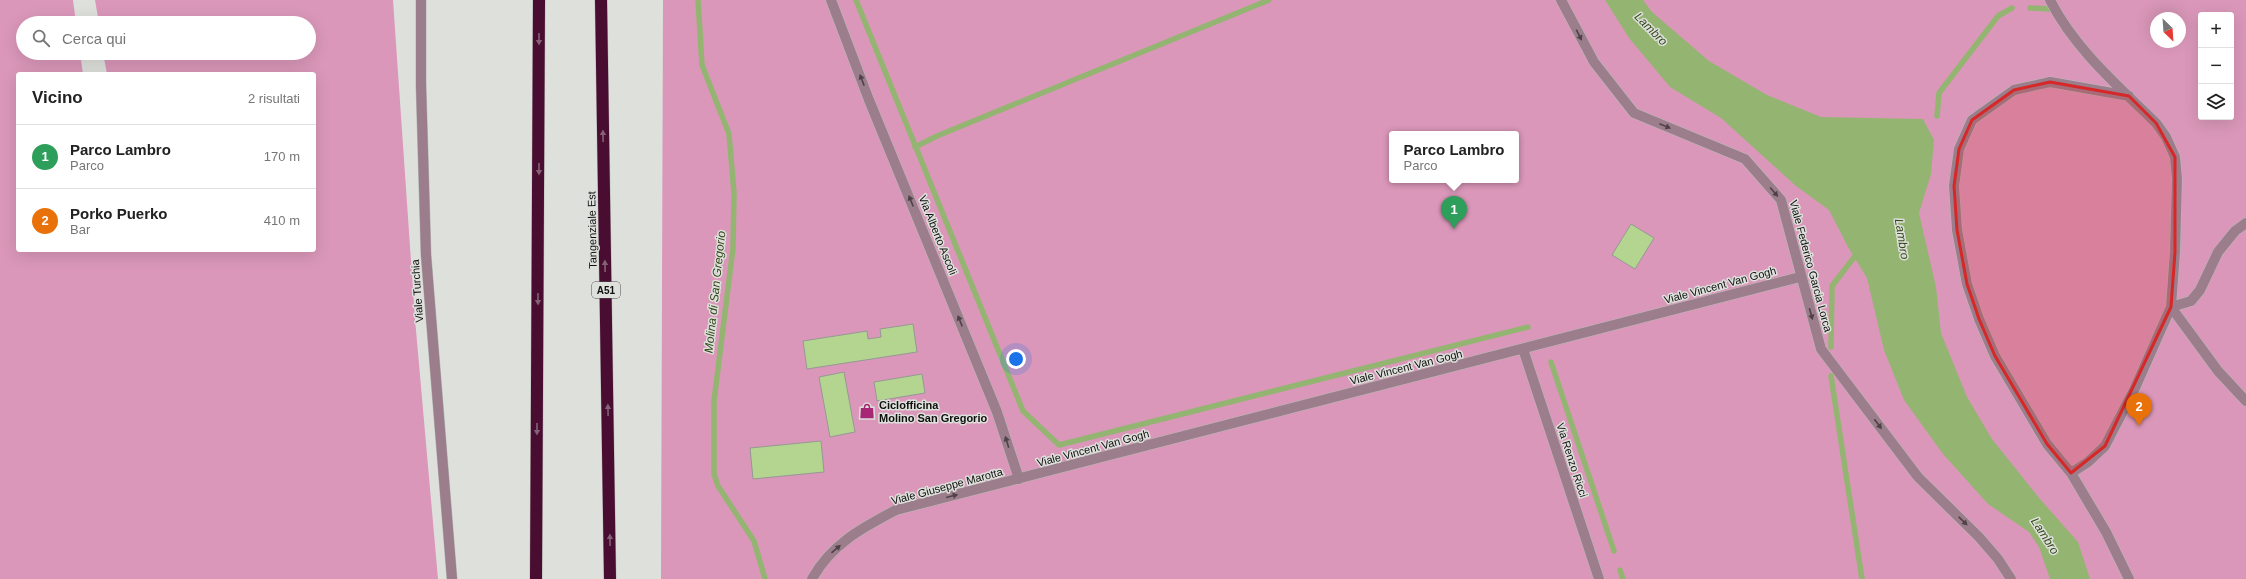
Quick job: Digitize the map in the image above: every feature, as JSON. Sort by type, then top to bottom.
[{"type":"highway","points":[[536,579],[539,0]]},
{"type":"highway","name":"Tangenziale Est","points":[[601,0],[610,579]]},
{"type":"street","name":"Viale Turchia","points":[[421,0],[421,86],[426,255],[452,579]]},
{"type":"street","name":"Via Alberto Ascoli","points":[[831,0],[869,100],[997,412],[1019,479]]},
{"type":"street","name":"Viale Federico Garcia Lorca","points":[[1561,0],[1594,62],[1634,113],[1745,159],[1781,200],[1800,277],[1821,348],[1918,477],[1979,537],[2012,579]]},
{"type":"street","points":[[2050,0],[2058,17],[2080,45],[2128,96],[2156,123],[2166,137],[2175,157],[2177,179],[2176,252],[2171,307],[2135,388],[2105,446],[2088,462],[2071,473]]},
{"type":"street","points":[[2128,96],[2050,82],[2014,90],[1972,120],[1959,149],[1954,186],[1957,230],[1967,284],[1979,319],[1995,356],[2047,444],[2071,473],[2106,532],[2129,579]]},
{"type":"street","points":[[2171,307],[2191,301],[2200,290],[2218,252],[2235,231],[2246,223]]},
{"type":"street","name":"Viale Vincent Van Gogh","points":[[1019,479],[1800,277]]},
{"type":"street","points":[[2171,307],[2218,371],[2246,401]]},
{"type":"street","name":"Via Renzo Ricci","points":[[1523,349],[1598,579]]},
{"type":"street","name":"Viale Giuseppe Marotta","points":[[812,579],[822,561],[857,531],[896,510],[1019,479]]},
{"type":"highlighted area","points":[[2050,82],[2129,96],[2156,123],[2175,157],[2175,252],[2171,307],[2105,446],[2071,473],[2047,444],[1995,356],[1979,319],[1967,284],[1957,230],[1954,186],[1959,149],[1972,120],[2014,90]]},
{"type":"shaded area","points":[[0,0],[73,0],[75,16],[16,16],[16,60],[81,60],[83,72],[16,72],[16,252],[316,252],[316,72],[107,72],[104,60],[316,60],[316,16],[98,16],[95,0],[393,0],[415,319],[438,579],[0,579]]},
{"type":"shaded area","points":[[663,0],[2246,0],[2246,579],[661,579]]},
{"type":"water","name":"Lambro","points":[[1605,0],[1643,0],[1652,12],[1709,61],[1767,95],[1821,117],[1923,119],[1934,140],[1931,174],[1919,213],[1936,287],[1941,333],[1967,397],[1992,439],[2040,499],[2078,542],[2090,579],[2050,579],[2039,547],[2029,532],[1988,504],[1943,454],[1904,400],[1884,350],[1867,278],[1848,247],[1829,210],[1796,186],[1721,118],[1670,87],[1629,38]]},
{"type":"building","points":[[1631,224],[1654,238],[1635,269],[1612,255]]},
{"type":"building","points":[[913,324],[917,352],[807,369],[803,341],[867,331],[868,339],[881,337],[880,329]]},
{"type":"building","points":[[844,372],[855,432],[830,437],[819,377]]},
{"type":"building","points":[[922,374],[925,393],[877,401],[874,382]]},
{"type":"building","points":[[821,441],[824,472],[753,479],[750,448]]},
{"type":"waterway","name":"Molina di San Gregorio","points":[[698,0],[702,65],[729,134],[734,193],[733,248],[714,401],[714,474],[718,486],[754,541],[765,579]]},
{"type":"waterway","points":[[856,0],[1023,411],[1059,445],[1528,327]]},
{"type":"waterway","points":[[915,147],[937,136],[1269,0]]},
{"type":"waterway","points":[[1937,116],[1939,93],[1998,16],[2012,8]]},
{"type":"waterway","points":[[2030,8],[2048,9]]},
{"type":"waterway","points":[[1831,347],[1832,286],[1858,252]]},
{"type":"waterway","points":[[1551,362],[1614,551]]},
{"type":"waterway","points":[[1831,376],[1862,579]]},
{"type":"waterway","points":[[1620,570],[1623,579]]},
{"type":"place","name":"Parco Lambro","points":[[1454,229]]},
{"type":"place","name":"Ciclofficina Molino San Gregorio","points":[[867,411]]},
{"type":"place","name":"Porko Puerko","points":[[2139,426]]}]
